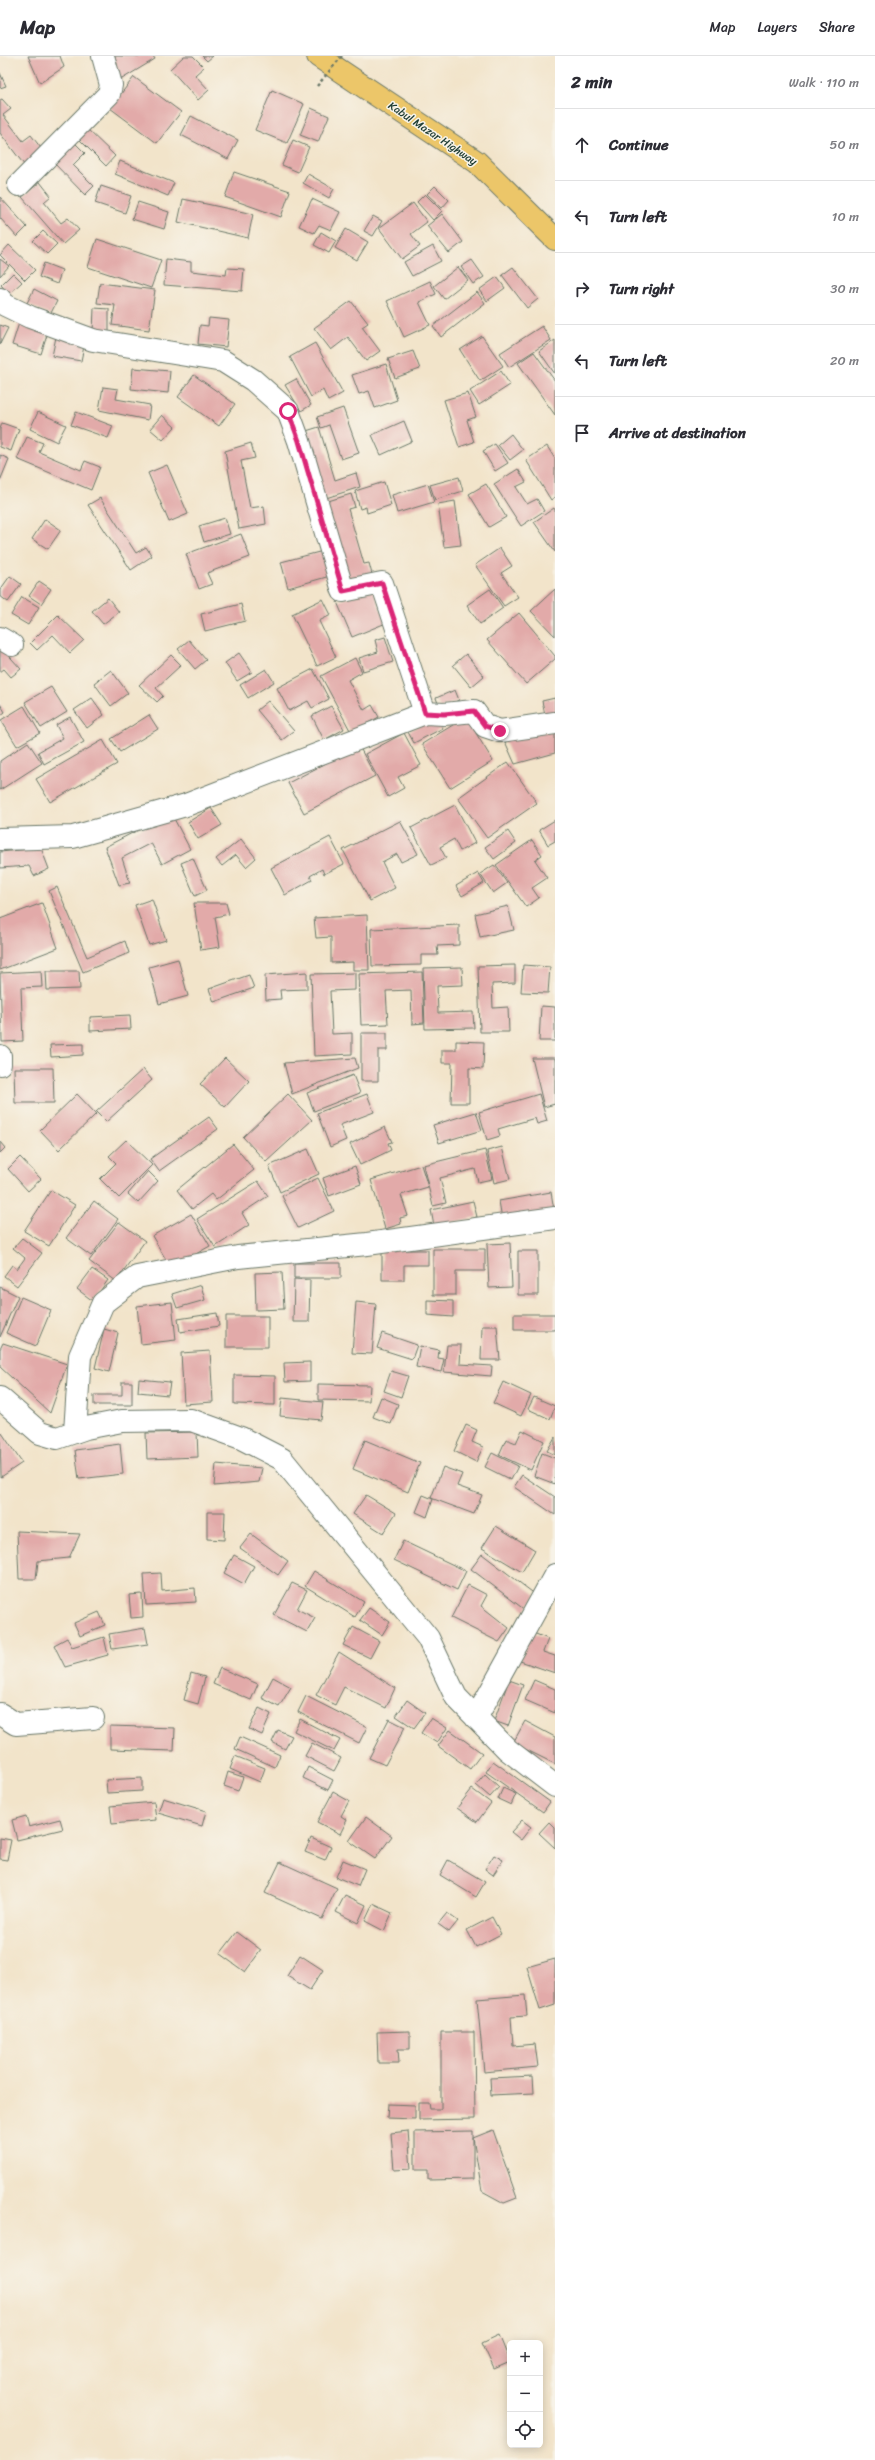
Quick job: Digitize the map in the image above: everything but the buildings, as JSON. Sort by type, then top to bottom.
[{"type":"highway","name":"Kabul Mazar Highway","points":[[318,56],[477,162],[555,239]]},
{"type":"street","points":[[19,185],[109,94],[111,85],[102,56]]},
{"type":"street","points":[[0,299],[5,305],[30,317],[93,340],[223,361],[254,380],[288,411],[299,441],[343,591],[382,583],[425,713]]},
{"type":"street","points":[[0,839],[73,837],[186,805],[425,713],[444,714],[474,711],[485,726],[500,731],[555,723]]},
{"type":"street","points":[[0,1056],[0,1064]]},
{"type":"street","points":[[75,1432],[80,1356],[103,1303],[137,1277],[238,1257],[367,1244],[555,1218]]},
{"type":"street","points":[[0,1398],[40,1433],[57,1438],[75,1432],[122,1421],[191,1420],[241,1438],[282,1459],[428,1638],[456,1698],[508,1750],[555,1786]]},
{"type":"street","points":[[476,1718],[555,1575]]},
{"type":"street","points":[[0,1714],[16,1724],[93,1718]]},
{"type":"path","points":[[317,86],[342,56]]},
{"type":"route","points":[[288,411],[299,441],[343,591],[382,583],[425,713],[444,714],[474,711],[485,726],[500,731]]}]
